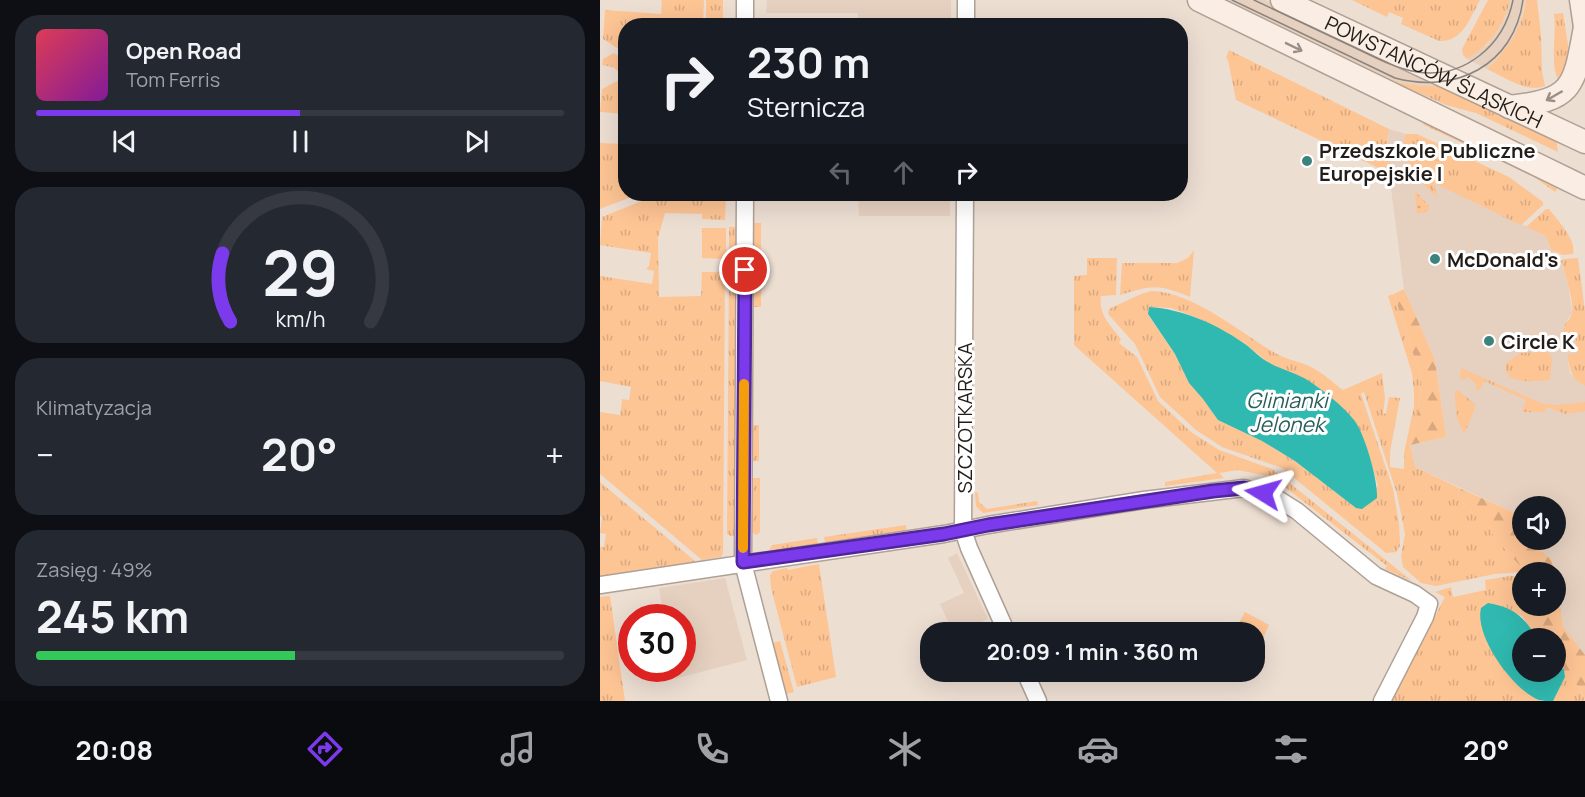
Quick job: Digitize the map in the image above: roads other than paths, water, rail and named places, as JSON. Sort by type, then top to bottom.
[{"type":"main road","name":"POWSTAŃCÓW ŚLĄSKICH","points":[[1199,0],[1585,188]]},
{"type":"main road","name":"POWSTAŃCÓW ŚLĄSKICH","points":[[1282,0],[1585,142]]},
{"type":"main road","points":[[1509,107],[1549,100],[1564,90],[1577,71],[1585,27],[1581,0]]},
{"type":"street","points":[[745,0],[745,18]]},
{"type":"street","points":[[966,0],[966,18]]},
{"type":"street","points":[[745,201],[743,562],[779,701]]},
{"type":"street","name":"SZCZOTKARSKA","points":[[965,201],[963,530],[1002,622]]},
{"type":"street","points":[[600,585],[1144,500],[1244,488],[1278,499],[1376,576],[1415,594],[1429,604],[1425,617],[1382,701]]},
{"type":"street","points":[[1029,682],[1038,701]]},
{"type":"water","name":"Glinianki Jelonek","points":[[1149,307],[1186,314],[1209,323],[1242,342],[1268,362],[1309,381],[1333,399],[1354,420],[1362,436],[1373,469],[1377,498],[1362,509],[1356,508],[1295,461],[1262,441],[1218,420],[1189,383],[1175,354],[1148,314]]},
{"type":"water","points":[[1488,603],[1505,607],[1512,611],[1512,616],[1519,616],[1523,619],[1530,628],[1512,628],[1512,679],[1489,647],[1480,620],[1481,608]]},
{"type":"water","points":[[1515,682],[1562,682],[1553,701],[1539,700]]},
{"type":"tram line","points":[[1232,0],[1395,78],[1417,82],[1439,82],[1459,78],[1478,70],[1494,58],[1508,42],[1517,23],[1523,0]]},
{"type":"tram line","points":[[1254,0],[1391,64],[1417,72],[1435,73],[1451,70],[1480,56],[1501,31],[1513,0]]},
{"type":"place","name":"Przedszkole Publiczne Europejskie I","points":[[1307,161]]},
{"type":"place","name":"McDonald's","points":[[1435,259]]},
{"type":"place","name":"Circle K","points":[[1489,341]]}]
